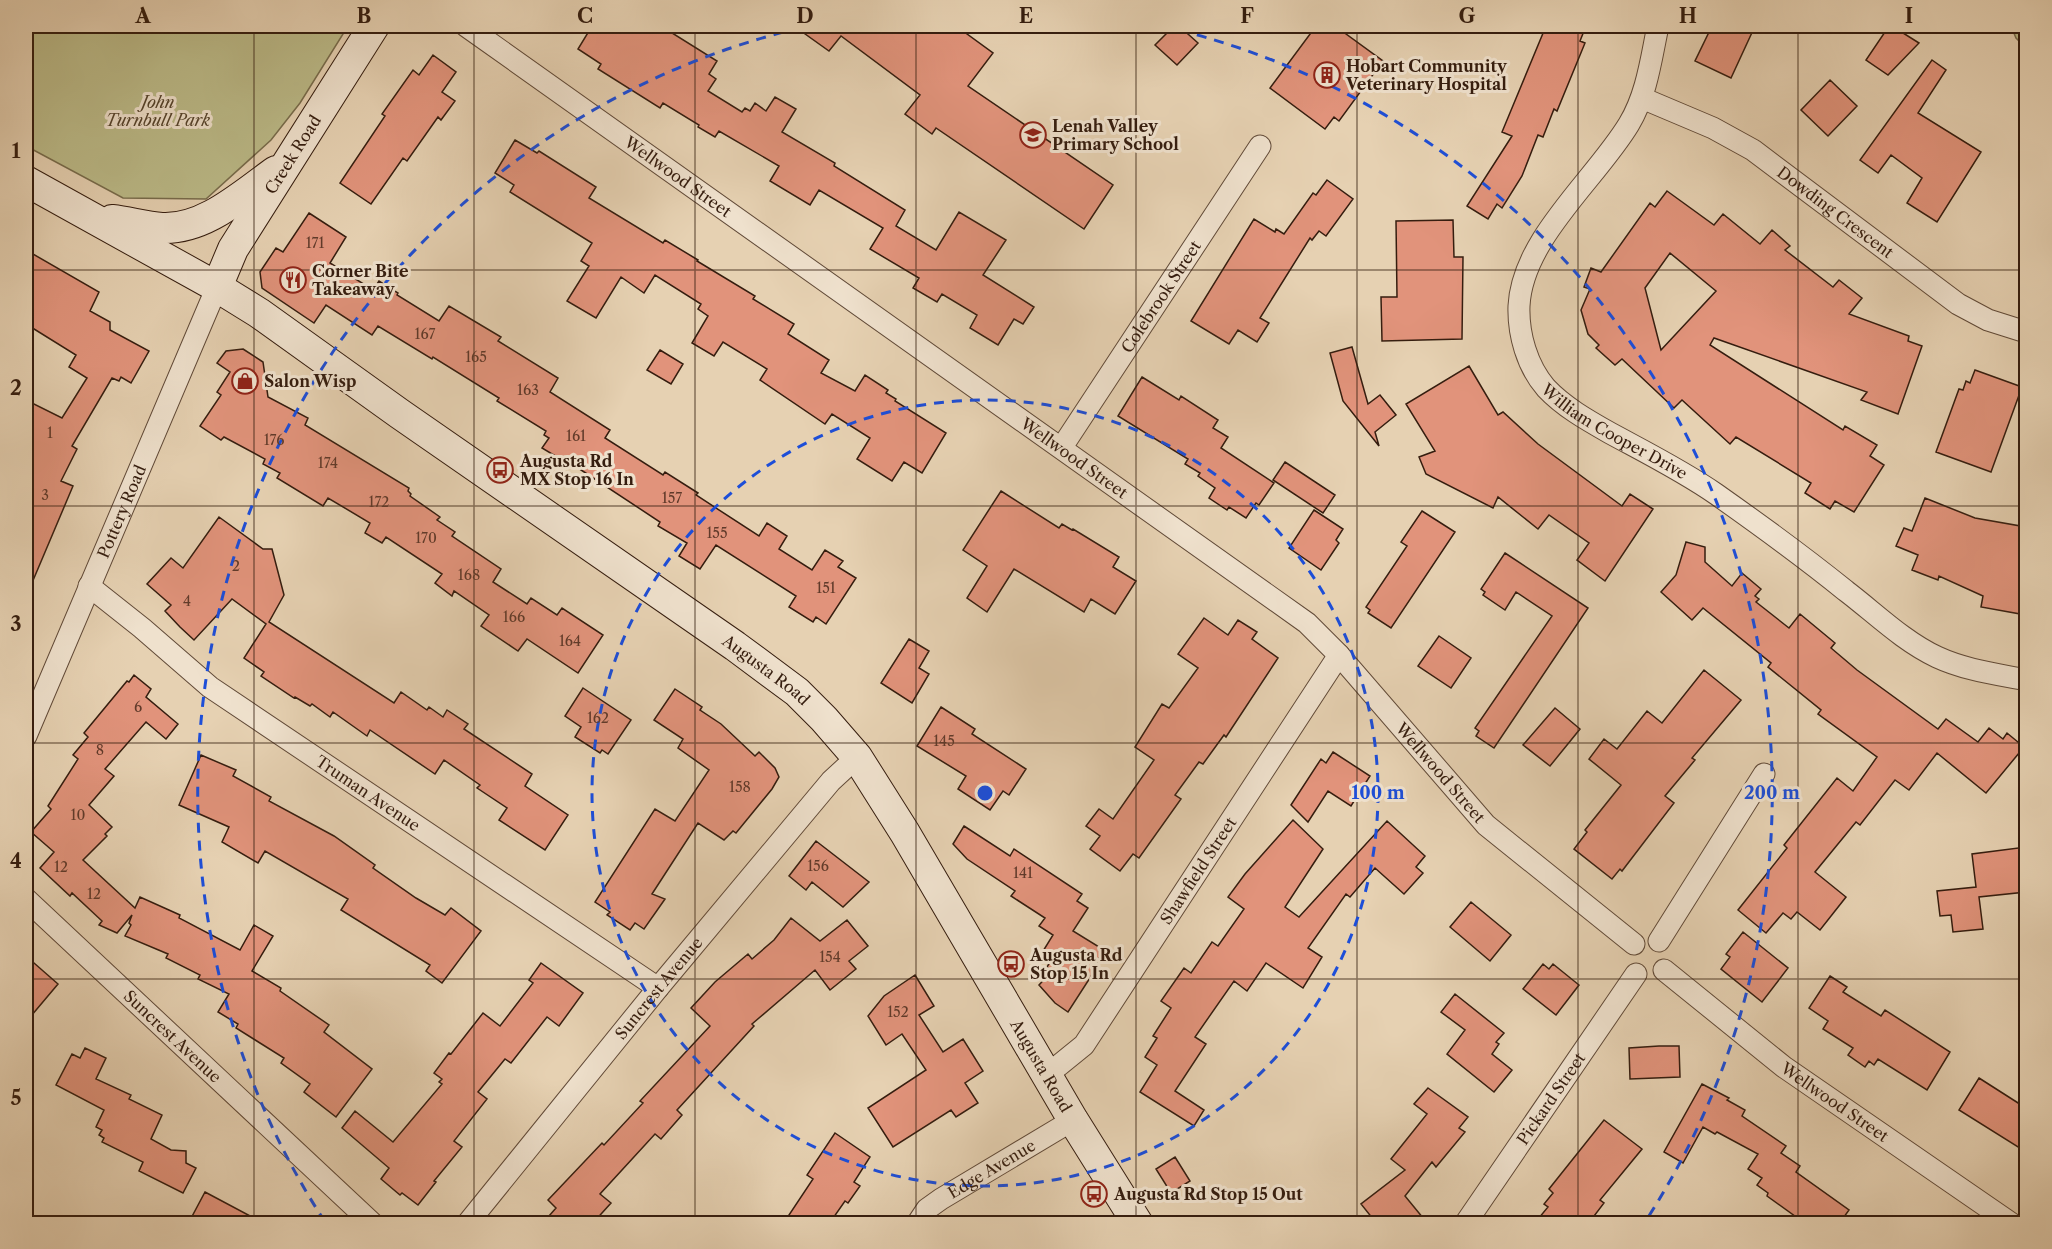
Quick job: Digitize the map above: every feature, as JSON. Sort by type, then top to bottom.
[{"type":"main road","name":"Creek Road","points":[[217,286],[233,249],[374,26]]},
{"type":"main road","points":[[92,216],[164,228],[196,222],[224,207],[288,163]]},
{"type":"main road","name":"Augusta Road","points":[[26,181],[217,286],[259,313],[400,414],[735,646],[797,692],[824,719],[856,757],[905,833],[1073,1120],[1138,1224]]},
{"type":"street","name":"Wellwood Street","points":[[466,26],[1298,616],[1339,655],[1486,825],[1634,944]]},
{"type":"street","name":"William Cooper Drive","points":[[1658,26],[1642,98],[1629,124],[1546,235],[1533,256],[1524,278],[1519,306],[1521,334],[1530,364],[1545,387],[1566,406],[1714,492],[1917,646],[1938,658],[1964,668],[2026,680]]},
{"type":"street","name":"Dowding Crescent","points":[[1642,98],[1713,128],[1753,150],[1958,304],[1988,320],[2026,332]]},
{"type":"street","name":"Colebrook Street","points":[[1062,447],[1260,146]]},
{"type":"street","name":"Pottery Road","points":[[26,736],[217,286]]},
{"type":"street","name":"Truman Avenue","points":[[89,586],[210,687],[658,988]]},
{"type":"street","name":"Shawfield Street","points":[[1047,1075],[1084,1045],[1339,655]]},
{"type":"street","name":"Suncrest Avenue","points":[[467,1224],[658,988],[831,781],[856,757]]},
{"type":"street","points":[[1659,941],[1764,774]]},
{"type":"street","name":"Suncrest Avenue","points":[[26,899],[373,1224]]},
{"type":"street","points":[[1649,938],[1659,941],[1667,951],[1668,958],[1664,970],[1654,978],[1636,974],[1631,969],[1628,956],[1634,944],[1638,940],[1649,938]]},
{"type":"street","name":"Wellwood Street","points":[[1664,970],[1793,1074],[2012,1224]]},
{"type":"street","name":"Pickard Street","points":[[1465,1224],[1636,974]]},
{"type":"street","name":"Edge Avenue","points":[[916,1224],[927,1209],[941,1199],[1073,1120]]},
{"type":"green space","name":"John Turnbull Park","points":[[26,26],[348,26],[300,103],[271,140],[206,199],[123,198],[26,146]]},
{"type":"green space","points":[[2011,26],[2026,26],[2026,48],[2016,38]]},
{"type":"building","points":[[592,26],[661,26],[717,61],[709,74],[716,79],[708,91],[742,112],[745,108],[750,111],[755,103],[766,111],[775,97],[796,109],[782,132],[835,163],[834,166],[905,210],[896,226],[936,250],[959,212],[1006,240],[983,275],[1034,307],[1023,324],[1014,319],[998,345],[970,328],[977,315],[942,294],[937,302],[913,288],[919,278],[870,249],[883,228],[819,190],[810,205],[770,181],[779,166],[719,131],[715,137],[663,103],[660,108],[598,69],[601,64],[578,49]]},
{"type":"building","points":[[794,26],[956,26],[993,53],[968,86],[1113,185],[1084,229],[936,128],[932,134],[905,114],[920,95],[841,36],[829,51]]},
{"type":"building","points":[[1174,26],[1179,26],[1198,43],[1177,65],[1155,45]]},
{"type":"building","name":"Hobart Community Veterinary Hospital","points":[[1316,26],[1335,26],[1383,61],[1339,121],[1334,117],[1325,129],[1270,88]]},
{"type":"building","points":[[1546,26],[1586,26],[1580,41],[1585,43],[1557,111],[1554,109],[1543,137],[1538,135],[1522,176],[1502,208],[1497,204],[1488,219],[1467,206],[1512,136],[1502,132]]},
{"type":"building","points":[[1712,26],[1755,26],[1731,78],[1695,61]]},
{"type":"building","points":[[1889,26],[1919,43],[1888,75],[1866,60]]},
{"type":"building","points":[[433,55],[456,72],[442,92],[455,101],[441,120],[438,117],[407,161],[403,158],[371,204],[340,183],[385,116],[382,114],[413,70],[419,75]]},
{"type":"building","points":[[1932,60],[1946,70],[1918,113],[1981,152],[1937,222],[1907,203],[1922,178],[1891,155],[1878,173],[1860,160]]},
{"type":"building","points":[[1830,80],[1857,106],[1828,136],[1801,110]]},
{"type":"building","points":[[515,140],[537,153],[539,151],[596,187],[589,198],[663,243],[665,240],[698,260],[755,296],[753,299],[794,324],[788,334],[829,360],[821,373],[855,391],[865,375],[888,390],[886,393],[896,399],[895,401],[946,433],[922,473],[904,462],[892,481],[857,459],[870,438],[832,414],[825,424],[760,380],[767,369],[723,342],[714,356],[692,343],[708,316],[698,309],[701,304],[655,275],[644,293],[621,277],[596,318],[567,301],[589,266],[581,261],[592,243],[510,192],[514,185],[495,173]]},
{"type":"building","points":[[1327,180],[1353,199],[1326,236],[1319,231],[1312,240],[1310,238],[1260,318],[1269,323],[1257,342],[1238,330],[1229,344],[1191,321],[1254,219],[1275,232],[1276,229],[1284,234],[1313,193],[1316,195]]},
{"type":"building","points":[[1667,191],[1714,225],[1723,214],[1760,244],[1772,230],[1790,246],[1785,250],[1833,287],[1839,280],[1862,298],[1849,314],[1909,336],[1908,341],[1922,346],[1898,414],[1861,400],[1867,392],[1714,338],[1710,345],[1843,430],[1845,426],[1877,445],[1870,456],[1884,465],[1854,512],[1835,501],[1830,509],[1805,493],[1811,483],[1736,437],[1730,444],[1682,400],[1674,408],[1622,359],[1615,365],[1596,348],[1599,345],[1588,334],[1581,310],[1590,289],[1584,287],[1591,268],[1601,272],[1650,203],[1655,207]],"holes":[[[1670,253],[1716,291],[1661,350],[1645,288]]]},
{"type":"building","points":[[309,213],[346,237],[330,263],[373,290],[379,281],[439,321],[449,306],[501,337],[498,341],[558,378],[550,392],[610,430],[605,438],[663,475],[665,472],[698,493],[696,495],[759,536],[767,523],[787,536],[779,549],[812,570],[825,550],[843,561],[838,567],[856,578],[826,624],[816,617],[813,622],[789,607],[796,596],[716,545],[700,569],[679,556],[687,543],[658,526],[660,522],[572,464],[572,466],[542,448],[549,438],[544,435],[546,431],[497,401],[499,398],[433,357],[432,359],[378,326],[372,335],[326,305],[314,323],[262,288],[260,272],[276,248],[283,252]]},
{"type":"building","points":[[1453,220],[1454,257],[1463,257],[1462,339],[1382,341],[1381,297],[1397,297],[1396,221]]},
{"type":"building","points":[[26,250],[99,292],[90,311],[110,322],[110,330],[149,351],[131,383],[121,377],[119,381],[112,378],[72,446],[77,449],[61,481],[73,486],[26,597],[26,416],[32,403],[62,418],[87,378],[69,367],[76,355],[26,324]]},
{"type":"building","points":[[1352,347],[1368,404],[1380,395],[1396,415],[1375,432],[1379,446],[1343,401],[1330,353]]},
{"type":"building","points":[[243,349],[263,362],[268,397],[308,418],[305,425],[409,488],[410,496],[440,517],[437,520],[455,532],[452,536],[501,569],[493,582],[527,604],[531,598],[557,615],[562,608],[603,635],[578,673],[527,639],[518,651],[481,626],[489,615],[454,591],[452,596],[435,583],[442,574],[386,537],[382,543],[365,533],[370,523],[328,498],[323,506],[277,478],[280,473],[263,464],[265,459],[224,437],[221,440],[200,426],[221,395],[217,392],[230,372],[217,363],[226,351]]},
{"type":"building","points":[[660,350],[683,364],[671,384],[647,370]]},
{"type":"building","points":[[1469,366],[1498,415],[1503,412],[1538,444],[1622,506],[1630,494],[1653,509],[1605,581],[1577,560],[1589,543],[1549,515],[1538,529],[1498,497],[1493,508],[1426,474],[1419,457],[1435,451],[1406,404]]},
{"type":"building","points":[[1975,370],[2022,387],[1991,472],[1936,452],[1959,389],[1963,390],[1966,381],[1970,383]]},
{"type":"building","points":[[1142,377],[1179,400],[1181,396],[1218,420],[1213,428],[1228,437],[1221,448],[1274,483],[1259,505],[1256,503],[1246,518],[1229,507],[1227,510],[1209,498],[1215,488],[1198,476],[1200,473],[1185,464],[1188,459],[1118,416]]},
{"type":"building","points":[[1285,462],[1335,495],[1323,513],[1273,480]]},
{"type":"building","points":[[1001,491],[1059,528],[1062,524],[1073,529],[1119,557],[1113,567],[1136,581],[1115,614],[1091,599],[1084,612],[1014,569],[987,612],[967,598],[987,566],[963,550]]},
{"type":"building","points":[[1925,498],[1975,518],[2026,527],[2026,615],[1981,607],[1983,596],[1939,576],[1938,580],[1912,570],[1918,555],[1896,546],[1904,528],[1912,531]]},
{"type":"building","points":[[1314,510],[1343,529],[1336,540],[1339,543],[1321,570],[1289,548]]},
{"type":"building","points":[[1422,511],[1455,532],[1391,628],[1368,613],[1370,610],[1366,607],[1407,546],[1401,542]]},
{"type":"building","points":[[219,517],[263,549],[272,549],[284,595],[269,622],[394,703],[401,692],[427,710],[429,707],[443,717],[447,710],[468,724],[464,729],[532,774],[525,786],[568,815],[545,850],[499,820],[507,808],[477,788],[480,785],[444,760],[435,774],[370,730],[367,736],[333,712],[330,717],[312,704],[310,706],[294,698],[261,676],[264,672],[244,658],[266,624],[232,599],[194,640],[180,627],[165,611],[171,605],[147,584],[171,558],[183,568]]},
{"type":"building","points":[[1686,542],[1705,547],[1705,562],[1732,586],[1742,573],[1761,589],[1755,596],[1759,599],[1756,602],[1789,628],[1800,614],[1835,643],[1831,648],[1857,670],[1938,729],[1946,719],[1978,742],[1989,728],[2003,739],[2007,733],[2024,747],[1986,793],[1937,753],[1909,790],[1895,780],[1860,825],[1856,822],[1815,872],[1846,897],[1820,930],[1797,912],[1791,919],[1783,913],[1766,933],[1738,910],[1787,848],[1784,845],[1837,778],[1853,791],[1877,757],[1818,714],[1821,710],[1768,667],[1771,663],[1703,608],[1692,620],[1661,592],[1676,575]]},
{"type":"building","points":[[1505,553],[1588,608],[1494,748],[1476,736],[1479,731],[1475,728],[1552,616],[1516,592],[1505,610],[1483,595],[1485,592],[1481,589]]},
{"type":"building","points":[[1204,618],[1228,635],[1238,620],[1257,632],[1252,639],[1278,658],[1226,737],[1224,735],[1203,764],[1199,762],[1175,795],[1181,799],[1139,858],[1133,854],[1120,871],[1090,849],[1100,836],[1086,826],[1099,809],[1113,819],[1154,760],[1135,747],[1162,704],[1169,708],[1198,668],[1178,654]]},
{"type":"building","points":[[1439,636],[1471,658],[1451,688],[1418,666]]},
{"type":"building","points":[[909,639],[929,651],[919,668],[929,674],[912,703],[881,683]]},
{"type":"building","points":[[1704,670],[1741,700],[1692,758],[1695,760],[1665,796],[1674,803],[1622,871],[1620,869],[1612,879],[1574,849],[1587,832],[1585,830],[1621,785],[1589,759],[1604,739],[1617,749],[1647,711],[1662,723]]},
{"type":"building","points":[[134,675],[151,689],[146,697],[178,724],[166,739],[146,722],[105,769],[114,776],[89,805],[112,827],[105,834],[107,836],[83,860],[135,908],[140,897],[180,915],[179,918],[240,950],[254,925],[273,936],[252,971],[281,988],[280,991],[329,1025],[324,1032],[372,1069],[336,1117],[304,1092],[310,1084],[281,1063],[284,1058],[236,1028],[238,1024],[218,1012],[229,994],[198,979],[200,975],[166,958],[168,954],[125,936],[131,925],[129,923],[132,915],[117,933],[99,925],[102,921],[40,868],[54,852],[31,832],[51,809],[48,806],[78,759],[73,755],[88,737],[84,733]]},
{"type":"building","points":[[583,688],[631,720],[608,754],[602,750],[600,753],[575,737],[581,727],[565,716]]},
{"type":"building","points":[[675,689],[702,707],[700,710],[721,724],[755,756],[759,752],[775,768],[779,777],[736,833],[733,831],[724,840],[698,823],[652,894],[665,899],[644,929],[635,923],[630,930],[607,915],[610,912],[595,902],[655,809],[675,821],[709,770],[678,748],[683,739],[654,720]]},
{"type":"building","points":[[941,707],[975,729],[972,734],[1026,769],[1009,795],[1003,791],[990,810],[958,789],[966,776],[917,746]]},
{"type":"building","points":[[1555,708],[1580,729],[1550,766],[1523,745]]},
{"type":"building","points":[[1333,752],[1370,776],[1351,806],[1328,791],[1308,822],[1291,805],[1321,759],[1326,763]]},
{"type":"building","points":[[201,755],[236,770],[233,776],[271,797],[269,801],[334,836],[375,865],[373,868],[416,898],[445,915],[451,908],[481,931],[442,983],[426,971],[430,965],[341,910],[348,899],[265,851],[258,863],[222,842],[229,827],[179,805]]},
{"type":"building","points":[[1293,820],[1323,849],[1285,907],[1299,917],[1387,821],[1425,856],[1416,867],[1423,873],[1404,894],[1375,868],[1350,897],[1346,894],[1308,948],[1322,957],[1303,988],[1266,963],[1247,991],[1234,981],[1195,1037],[1206,1044],[1175,1091],[1204,1110],[1194,1126],[1140,1092],[1157,1065],[1145,1057],[1157,1038],[1153,1036],[1171,1008],[1161,1001],[1184,968],[1191,973],[1212,942],[1218,946],[1244,909],[1228,897],[1245,874]]},
{"type":"building","points":[[964,826],[1010,856],[1014,849],[1082,894],[1077,901],[1088,908],[1073,931],[1104,950],[1095,965],[1097,967],[1068,1012],[1055,1003],[1039,985],[1052,971],[1047,967],[1050,962],[1040,956],[1053,935],[1039,926],[1045,918],[1011,896],[1015,891],[967,859],[953,844]]},
{"type":"building","points":[[816,841],[869,882],[843,907],[812,882],[806,890],[789,876]]},
{"type":"building","points":[[2026,847],[2026,892],[1979,897],[1983,929],[1953,932],[1951,915],[1940,916],[1937,891],[1976,887],[1972,854]]},
{"type":"building","points":[[1471,902],[1511,935],[1490,961],[1450,927]]},
{"type":"building","points":[[791,918],[820,941],[847,920],[868,946],[849,961],[856,969],[830,990],[815,970],[752,1024],[754,1026],[677,1110],[682,1115],[661,1139],[655,1134],[600,1194],[611,1203],[592,1224],[542,1224],[556,1208],[548,1200],[602,1143],[604,1145],[643,1103],[640,1101],[710,1026],[691,1008],[715,982],[748,954],[752,959],[774,940]]},
{"type":"building","points":[[1743,932],[1788,968],[1762,1002],[1721,969],[1730,957],[1726,954]]},
{"type":"building","points":[[26,956],[58,984],[26,1022]]},
{"type":"building","points":[[541,963],[583,993],[559,1026],[547,1017],[511,1063],[505,1059],[478,1092],[487,1099],[454,1141],[462,1147],[418,1205],[402,1193],[400,1195],[381,1179],[389,1168],[342,1128],[355,1111],[393,1142],[442,1084],[439,1082],[442,1079],[434,1073],[449,1053],[451,1054],[483,1013],[500,1026],[533,983],[529,980]]},
{"type":"building","points":[[1543,964],[1549,969],[1553,964],[1579,985],[1556,1015],[1523,989]]},
{"type":"building","points":[[915,975],[934,1006],[919,1015],[943,1052],[963,1039],[983,1071],[965,1083],[978,1103],[956,1117],[951,1110],[893,1147],[868,1108],[926,1070],[902,1034],[886,1045],[868,1016],[884,996]]},
{"type":"building","points":[[1830,976],[1847,987],[1843,992],[1881,1016],[1885,1010],[1950,1052],[1927,1090],[1878,1059],[1874,1065],[1869,1061],[1865,1067],[1848,1055],[1853,1048],[1823,1029],[1828,1021],[1809,1008]]},
{"type":"building","points":[[1455,994],[1504,1033],[1496,1042],[1499,1044],[1492,1054],[1512,1070],[1494,1092],[1447,1054],[1465,1030],[1441,1012]]},
{"type":"building","points":[[1679,1046],[1680,1077],[1630,1079],[1629,1048]]},
{"type":"building","points":[[85,1048],[106,1058],[96,1079],[131,1095],[129,1099],[162,1115],[151,1139],[171,1150],[186,1151],[186,1163],[196,1168],[183,1193],[139,1171],[143,1162],[102,1142],[104,1138],[99,1135],[102,1130],[96,1127],[104,1110],[56,1085],[72,1054],[80,1058]]},
{"type":"building","points":[[1979,1078],[2026,1108],[2026,1152],[1959,1110]]},
{"type":"building","points":[[1702,1084],[1729,1098],[1727,1100],[1745,1110],[1742,1116],[1786,1146],[1781,1153],[1800,1166],[1796,1172],[1849,1210],[1839,1224],[1806,1224],[1767,1196],[1768,1193],[1757,1185],[1762,1178],[1748,1169],[1758,1154],[1717,1132],[1715,1134],[1703,1127],[1683,1163],[1664,1152]]},
{"type":"building","points":[[1428,1088],[1468,1117],[1459,1128],[1465,1132],[1436,1167],[1432,1162],[1405,1196],[1428,1224],[1377,1224],[1361,1204],[1405,1170],[1391,1159],[1427,1114],[1414,1104]]},
{"type":"building","points":[[1604,1120],[1642,1149],[1600,1200],[1604,1203],[1588,1224],[1534,1224],[1548,1207],[1544,1204],[1553,1193],[1549,1189]]},
{"type":"building","points":[[835,1133],[870,1157],[854,1182],[860,1186],[848,1203],[845,1201],[829,1224],[783,1224],[813,1179],[807,1175]]},
{"type":"building","points":[[1175,1157],[1190,1181],[1171,1193],[1156,1169]]},
{"type":"building","points":[[205,1192],[265,1224],[188,1224]]},
{"type":"place","name":"Hobart Community Veterinary Hospital","points":[[1327,75]]},
{"type":"place","name":"Lenah Valley Primary School","points":[[1033,135]]},
{"type":"place","name":"Corner Bite Takeaway","points":[[293,280]]},
{"type":"place","name":"Salon Wisp","points":[[245,381]]},
{"type":"place","name":"Augusta Rd MX Stop 16 In","points":[[500,470]]},
{"type":"place","name":"Augusta Rd Stop 15 In","points":[[1011,964]]},
{"type":"place","name":"Augusta Rd Stop 15 Out","points":[[1094,1194]]}]
